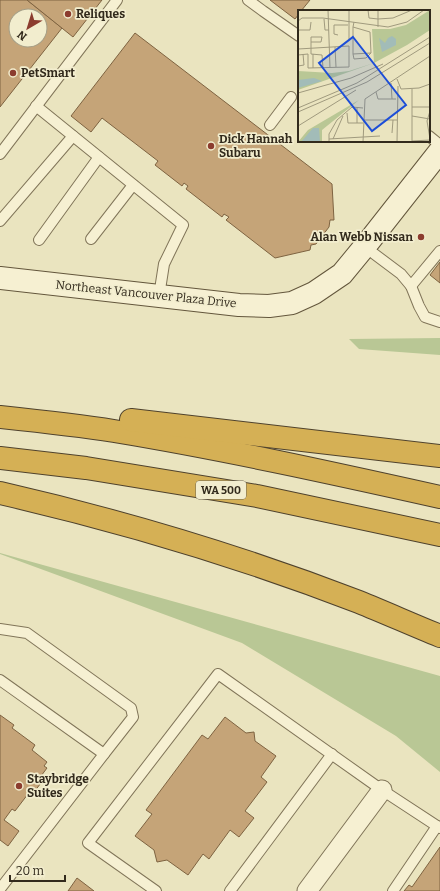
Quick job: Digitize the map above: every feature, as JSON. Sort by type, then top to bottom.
[{"type":"highway","points":[[0,417],[113,431],[168,440],[376,482],[440,497]]},
{"type":"highway","points":[[40,422],[116,419],[440,456]]},
{"type":"highway","name":"WA 500","points":[[0,458],[86,468],[250,495],[440,535]]},
{"type":"highway","points":[[0,493],[123,524],[202,547],[360,602],[440,636]]},
{"type":"street","points":[[365,246],[440,152]]},
{"type":"street","name":"Northeast Vancouver Plaza Drive","points":[[0,278],[239,305],[269,306],[292,304],[314,293],[342,274],[365,246]]},
{"type":"street","points":[[307,891],[382,790]]},
{"type":"lane","points":[[0,154],[118,0]]},
{"type":"lane","points":[[248,0],[298,35]]},
{"type":"lane","points":[[270,125],[291,97]]},
{"type":"lane","points":[[36,106],[183,225],[164,264],[159,296]]},
{"type":"lane","points":[[0,220],[73,136]]},
{"type":"lane","points":[[430,137],[440,145]]},
{"type":"lane","points":[[39,240],[99,157]]},
{"type":"lane","points":[[91,239],[133,185]]},
{"type":"lane","points":[[365,246],[400,274],[411,286],[425,317],[440,322]]},
{"type":"lane","points":[[411,286],[440,251]]},
{"type":"lane","points":[[0,629],[27,633],[131,708],[133,717],[0,889]]},
{"type":"lane","points":[[156,891],[88,843],[218,674],[382,790],[439,827],[393,891]]},
{"type":"lane","points":[[0,680],[104,754]]},
{"type":"lane","points":[[230,891],[332,754]]},
{"type":"green space","points":[[440,338],[440,355],[359,349],[349,339]]},
{"type":"green space","points":[[0,553],[440,676],[440,772],[396,736],[242,643]]},
{"type":"building","name":"PetSmart","points":[[0,0],[27,0],[37,8],[8,8],[8,48],[46,48],[0,107]]},
{"type":"building","name":"Reliques","points":[[27,0],[102,0],[73,37],[48,17],[48,8],[37,8]]},
{"type":"building","points":[[270,0],[310,0],[302,10],[298,10],[298,15],[295,19]]},
{"type":"building","name":"PetSmart","points":[[48,17],[62,28],[48,46]]},
{"type":"building","name":"Dick Hannah Subaru","points":[[135,33],[332,184],[334,220],[330,220],[329,227],[316,244],[311,245],[310,250],[275,258],[226,220],[229,217],[224,214],[222,217],[186,189],[188,186],[184,183],[182,186],[155,165],[158,161],[102,118],[91,132],[71,116]]},
{"type":"building","points":[[440,262],[440,283],[430,275]]},
{"type":"building","name":"Staybridge Suites","points":[[0,715],[14,725],[12,728],[35,745],[32,750],[47,762],[44,766],[47,768],[41,776],[44,779],[31,796],[28,794],[15,811],[12,809],[4,820],[19,831],[8,846],[0,840]]},
{"type":"building","points":[[225,717],[246,733],[254,732],[255,741],[276,756],[261,777],[267,782],[245,811],[254,818],[239,837],[230,830],[209,859],[203,854],[188,875],[167,860],[157,862],[154,850],[135,836],[152,814],[146,810],[202,735],[208,739]]},
{"type":"building","points":[[440,847],[440,891],[404,891],[409,885],[412,887]]},
{"type":"building","points":[[77,878],[94,891],[68,891]]},
{"type":"place","name":"Reliques","points":[[68,14]]},
{"type":"place","name":"PetSmart","points":[[13,73]]},
{"type":"place","name":"Dick Hannah Subaru","points":[[211,146]]},
{"type":"place","name":"Alan Webb Nissan","points":[[421,237]]},
{"type":"place","name":"Staybridge Suites","points":[[19,786]]}]
